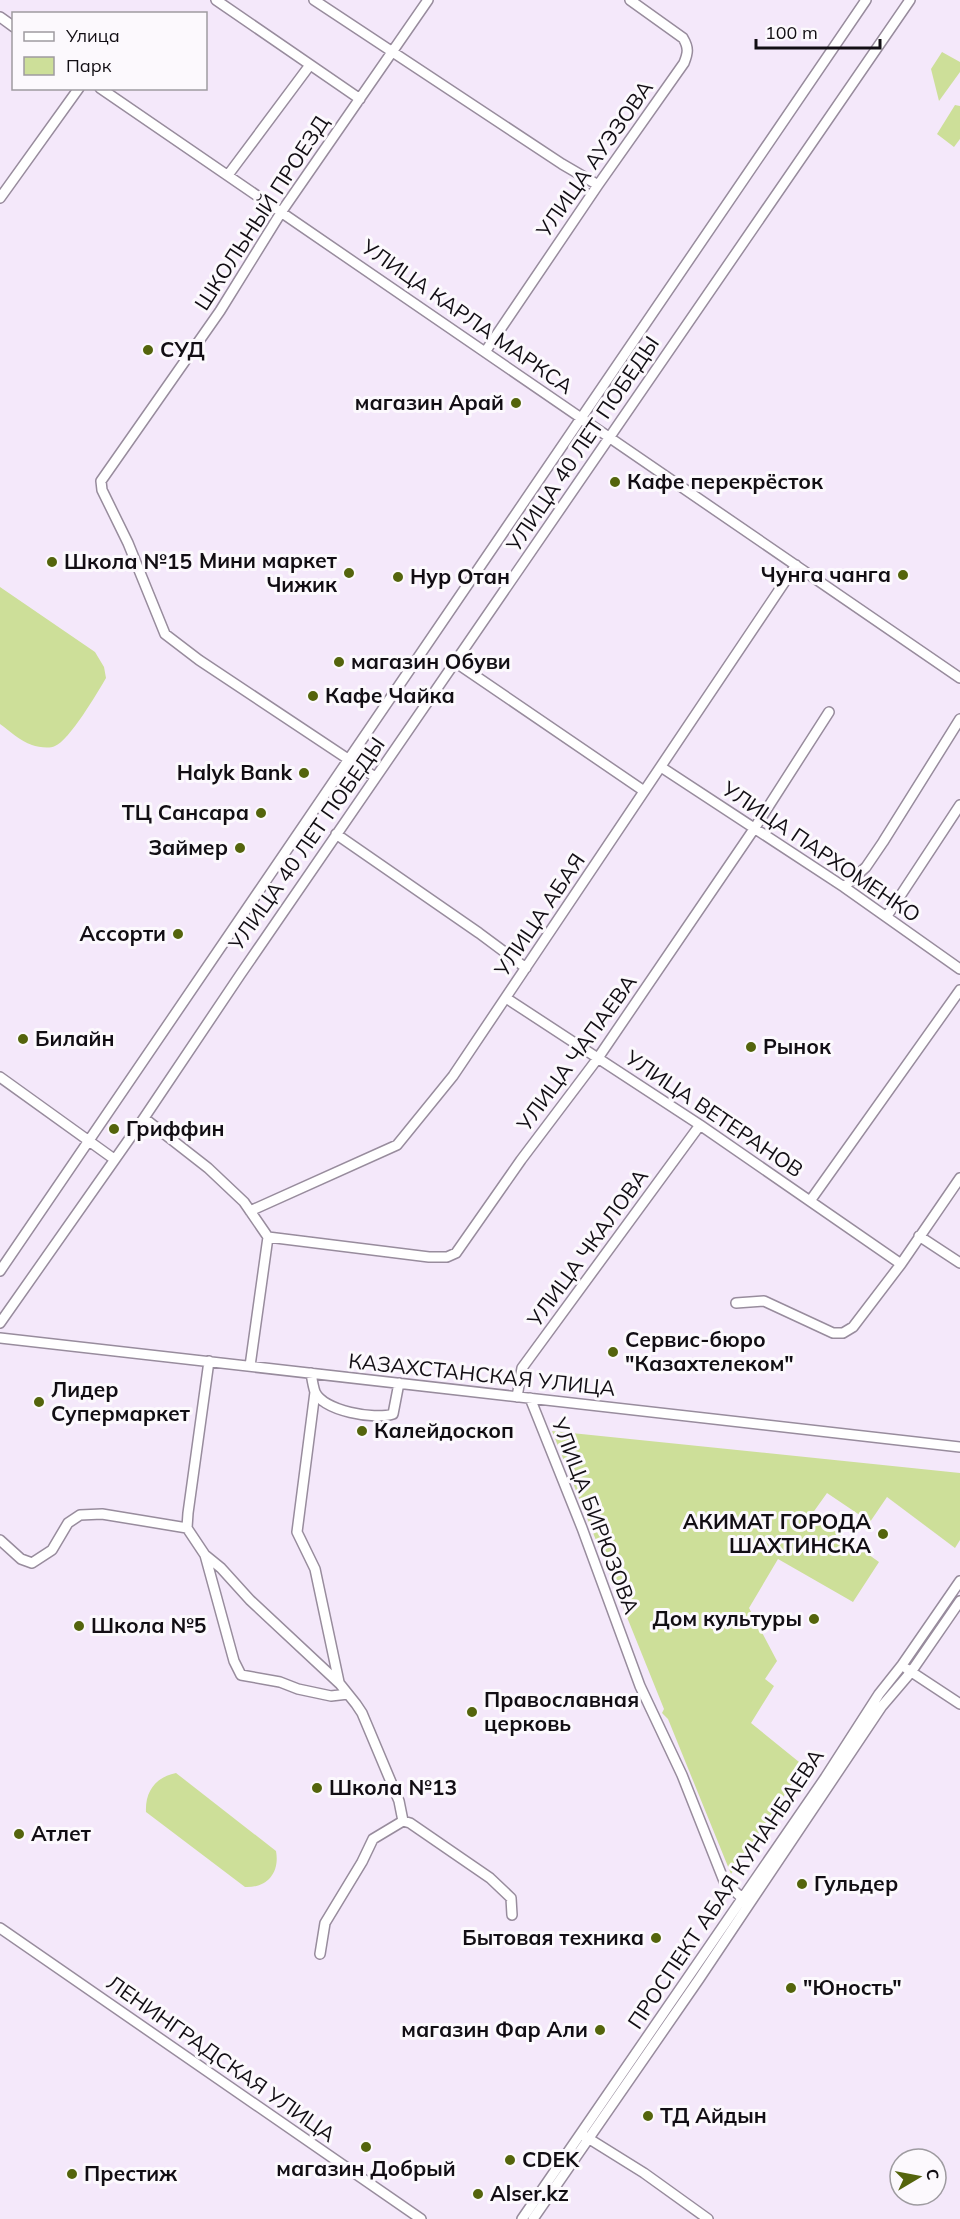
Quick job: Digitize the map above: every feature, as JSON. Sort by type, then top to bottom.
[{"type":"street","points":[[216,0],[360,99]]},
{"type":"street","points":[[314,0],[562,164],[598,185]]},
{"type":"street","name":"ШКОЛЬНЫЙ ПРОЕЗД","points":[[375,777],[199,660],[165,634],[128,543],[102,490],[102,481],[220,311],[282,211],[428,0]]},
{"type":"street","name":"УЛИЦА АУЭЗОВА","points":[[485,352],[684,63],[688,46],[683,38],[630,0]]},
{"type":"street","name":"УЛИЦА 40 ЛЕТ ПОБЕДЫ","points":[[0,1271],[866,0]]},
{"type":"street","name":"УЛИЦА 40 ЛЕТ ПОБЕДЫ","points":[[0,1323],[144,1118],[375,777],[910,0]]},
{"type":"street","points":[[0,16],[12,25]]},
{"type":"street","points":[[228,175],[310,65]]},
{"type":"street","points":[[0,198],[78,90]]},
{"type":"street","name":"УЛИЦА КАРЛА МАРКСА","points":[[103,90],[960,678]]},
{"type":"street","name":"УЛИЦА АБАЯ","points":[[250,1211],[398,1145],[412,1130],[453,1076],[796,566]]},
{"type":"street","points":[[455,662],[644,791]]},
{"type":"street","name":"УЛИЦА ЧАПАЕВА","points":[[268,1237],[429,1257],[447,1257],[456,1253],[521,1160],[598,1058],[754,829],[829,712]]},
{"type":"street","points":[[844,887],[866,867],[960,719]]},
{"type":"street","name":"УЛИЦА ПАРХОМЕНКО","points":[[661,767],[887,916],[960,969]]},
{"type":"street","points":[[887,916],[960,805]]},
{"type":"street","points":[[336,834],[526,968]]},
{"type":"street","points":[[810,1201],[960,990]]},
{"type":"street","name":"УЛИЦА ВЕТЕРАНОВ","points":[[506,998],[700,1125],[900,1264]]},
{"type":"street","points":[[0,1077],[114,1159]]},
{"type":"street","points":[[144,1118],[208,1168],[244,1202],[268,1237],[250,1366]]},
{"type":"street","name":"УЛИЦА ЧКАЛОВА","points":[[517,1396],[522,1368],[700,1125]]},
{"type":"street","points":[[736,1303],[764,1301],[833,1333],[843,1333],[853,1327],[960,1178]]},
{"type":"street","points":[[919,1236],[960,1263]]},
{"type":"street","name":"КАЗАХСТАНСКАЯ УЛИЦА","points":[[0,1338],[960,1447]]},
{"type":"street","points":[[209,1361],[187,1528],[205,1556],[234,1661],[241,1675],[280,1682],[298,1689],[331,1696],[348,1694]]},
{"type":"street","points":[[311,1373],[315,1392],[297,1532],[315,1569],[339,1684]]},
{"type":"street","points":[[315,1392],[325,1403],[342,1410],[386,1416],[393,1414],[396,1407],[399,1383]]},
{"type":"street","name":"УЛИЦА БИРЮЗОВА","points":[[530,1398],[582,1528],[640,1686],[682,1775],[724,1881],[746,1901]]},
{"type":"street","points":[[0,1540],[21,1559],[32,1563],[52,1550],[68,1523],[80,1515],[102,1514],[187,1528]]},
{"type":"street","points":[[205,1556],[221,1568],[250,1600],[348,1694],[362,1713],[399,1801],[403,1821]]},
{"type":"street","name":"ПРОСПЕКТ АБАЯ КУНАНБАЕВА","points":[[746,1901],[879,1694],[960,1581]]},
{"type":"street","name":"ПРОСПЕКТ АБАЯ КУНАНБАЕВА","points":[[522,2219],[584,2135],[882,1706],[911,1671],[960,1601]]},
{"type":"street","points":[[902,1665],[960,1704]]},
{"type":"street","points":[[320,1954],[325,1923],[374,1839],[403,1821],[410,1823],[490,1878],[511,1898],[512,1915]]},
{"type":"street","name":"ЛЕНИНГРАДСКАЯ УЛИЦА","points":[[0,1928],[421,2219]]},
{"type":"street","points":[[584,2135],[644,2173],[708,2219]]},
{"type":"street","name":"ПРОСПЕКТ АБАЯ КУНАНБАЕВА","points":[[532,2219],[584,2135]]},
{"type":"green space","points":[[942,52],[960,62],[960,72],[939,101],[931,69]]},
{"type":"green space","points":[[955,105],[960,106],[960,139],[954,147],[937,134]]},
{"type":"green space","points":[[0,587],[95,652],[104,667],[106,678],[90,704],[68,735],[53,747],[34,746],[0,724]]},
{"type":"green space","points":[[552,1431],[960,1473],[960,1540],[955,1548],[887,1497],[870,1522],[827,1493],[812,1514],[879,1562],[853,1602],[778,1559],[749,1608],[777,1661],[765,1679],[774,1686],[751,1723],[804,1766],[731,1874],[668,1719],[662,1713],[664,1709]]},
{"type":"green space","points":[[176,1773],[276,1851],[276,1866],[266,1882],[253,1887],[245,1887],[146,1812],[147,1798],[153,1786],[163,1778]]},
{"type":"place","name":"СУД","points":[[148,350]]},
{"type":"place","name":"магазин Арай","points":[[516,403]]},
{"type":"place","name":"Кафе перекрёсток","points":[[615,482]]},
{"type":"place","name":"Школа №15","points":[[52,562]]},
{"type":"place","name":"Мини маркет Чижик","points":[[349,573]]},
{"type":"place","name":"Чунга чанга","points":[[903,575]]},
{"type":"place","name":"Нур Отан","points":[[398,577]]},
{"type":"place","name":"магазин Обуви","points":[[339,662]]},
{"type":"place","name":"Кафе Чайка","points":[[313,696]]},
{"type":"place","name":"Halyk Bank","points":[[304,773]]},
{"type":"place","name":"ТЦ Сансара","points":[[261,813]]},
{"type":"place","name":"Займер","points":[[240,848]]},
{"type":"place","name":"Ассорти","points":[[178,934]]},
{"type":"place","name":"Билайн","points":[[23,1039]]},
{"type":"place","name":"Рынок","points":[[751,1047]]},
{"type":"place","name":"Гриффин","points":[[114,1129]]},
{"type":"place","name":"Сервис-бюро \"Казахтелеком\"","points":[[613,1352]]},
{"type":"place","name":"Лидер Супермаркет","points":[[39,1402]]},
{"type":"place","name":"Калейдоскоп","points":[[362,1431]]},
{"type":"place","name":"АКИМАТ ГОРОДА ШАХТИНСКА","points":[[883,1534]]},
{"type":"place","name":"Дом культуры","points":[[814,1619]]},
{"type":"place","name":"Школа №5","points":[[79,1626]]},
{"type":"place","name":"Православная церковь","points":[[472,1712]]},
{"type":"place","name":"Школа №13","points":[[317,1788]]},
{"type":"place","name":"Атлет","points":[[19,1834]]},
{"type":"place","name":"Гульдер","points":[[802,1884]]},
{"type":"place","name":"Бытовая техника","points":[[656,1938]]},
{"type":"place","name":"\"Юность\"","points":[[791,1988]]},
{"type":"place","name":"магазин Фар Али","points":[[600,2030]]},
{"type":"place","name":"ТД Айдын","points":[[648,2116]]},
{"type":"place","name":"магазин Добрый","points":[[366,2147]]},
{"type":"place","name":"CDEK","points":[[510,2160]]},
{"type":"place","name":"Престиж","points":[[72,2174]]},
{"type":"place","name":"Alser.kz","points":[[478,2194]]}]
